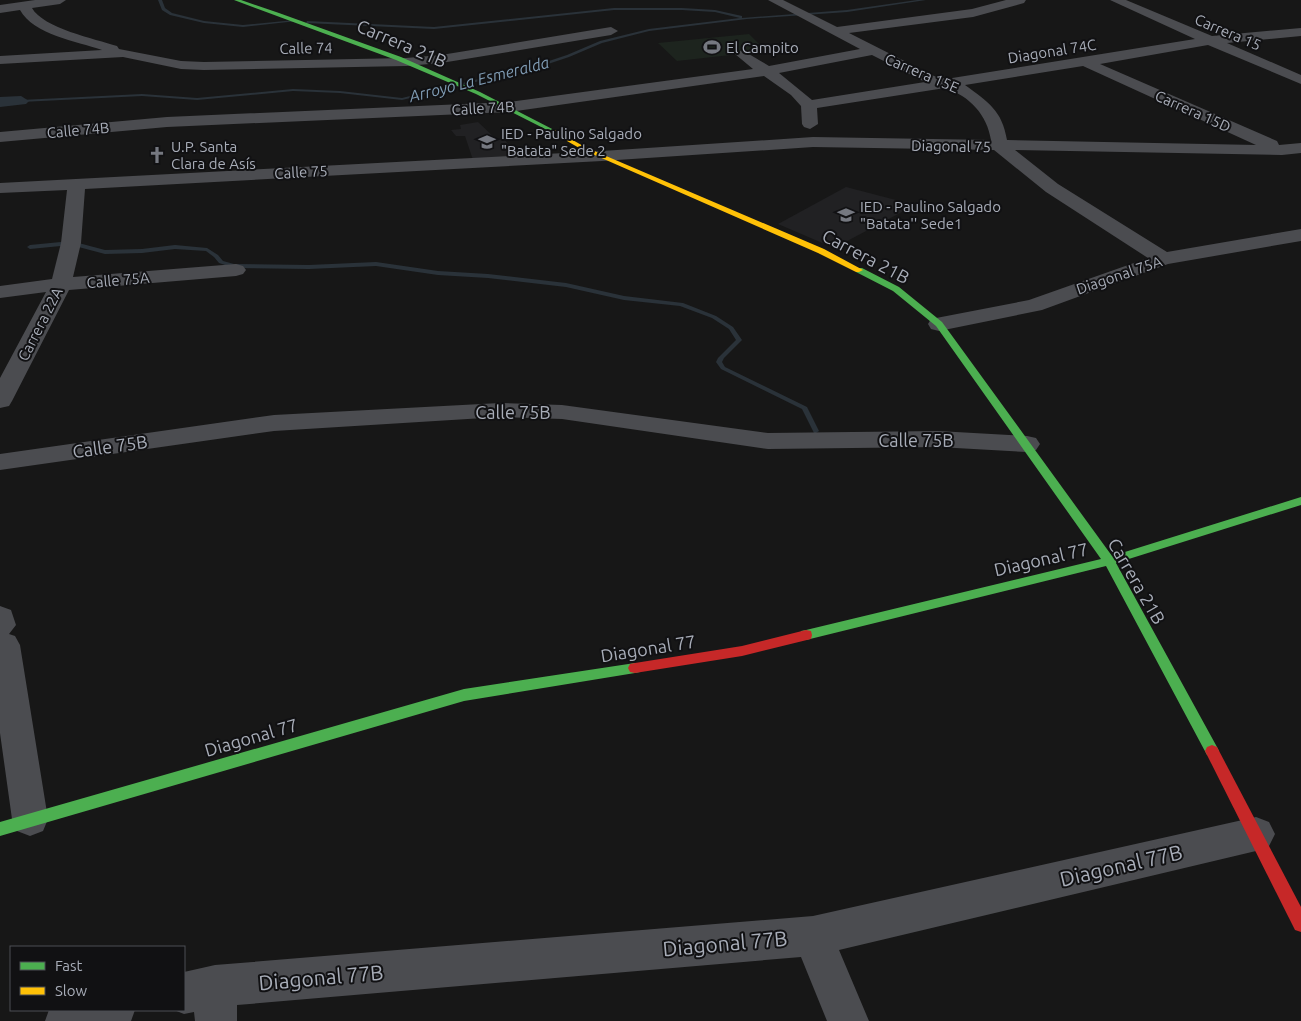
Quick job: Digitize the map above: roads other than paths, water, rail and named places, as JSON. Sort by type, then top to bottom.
[{"type":"street","points":[[0,9],[25,7],[60,0]]},
{"type":"street","name":"Carrera 21B","points":[[236,0],[317,27],[406,62],[509,107],[562,138],[821,251],[896,289],[939,324],[1027,444],[1108,561],[1256,834],[1301,924]]},
{"type":"street","name":"Carrera 15E","points":[[774,0],[935,82],[960,88],[988,109],[997,127],[1000,147]]},
{"type":"street","points":[[834,31],[973,13],[1020,0]]},
{"type":"street","name":"Carrera 15","points":[[1116,0],[1206,41],[1301,80]]},
{"type":"street","points":[[25,7],[31,18],[48,27],[122,53]]},
{"type":"street","name":"Calle 74","points":[[0,60],[122,53],[181,65],[204,66],[406,62],[442,59],[611,31]]},
{"type":"street","name":"Diagonal 74C","points":[[808,105],[1085,62],[1206,41],[1301,32]]},
{"type":"street","name":"Calle 74B","points":[[0,137],[167,122],[509,107],[768,71],[872,51]]},
{"type":"street","points":[[742,54],[796,92],[808,105],[813,142]]},
{"type":"street","name":"Carrera 15D","points":[[1085,62],[1301,159]]},
{"type":"street","name":"Diagonal 75","points":[[602,156],[813,142],[1000,147],[1282,150],[1301,148]]},
{"type":"street","points":[[1000,147],[1052,188],[1164,259]]},
{"type":"street","name":"Calle 75","points":[[0,188],[602,156]]},
{"type":"street","name":"Carrera 22A","points":[[0,401],[61,284],[71,243],[77,183]]},
{"type":"street","name":"Diagonal 75A","points":[[939,324],[1034,305],[1164,259],[1301,235]]},
{"type":"street","name":"Calle 75A","points":[[0,292],[61,284],[236,270]]},
{"type":"street","name":"Calle 75B","points":[[0,462],[274,423],[500,410],[562,412],[768,441],[938,439],[1027,444]]},
{"type":"street","name":"Diagonal 77","points":[[15,824],[464,695],[742,651],[1108,561],[1301,501]]},
{"type":"street","points":[[2,629],[15,824]]},
{"type":"street","name":"Diagonal 77B","points":[[205,1000],[813,936],[1256,834]]},
{"type":"street","points":[[813,936],[848,1021]]},
{"type":"street","points":[[66,1021],[110,1011]]},
{"type":"waterway","points":[[160,0],[163,9],[171,14],[204,22],[243,26],[295,21]]},
{"type":"waterway","name":"Arroyo La Esmeralda","points":[[21,101],[142,95],[197,99],[293,90],[340,92],[402,99],[544,64],[601,42],[649,30],[747,18],[847,11],[924,0]]},
{"type":"waterway","points":[[307,22],[434,28],[614,9],[715,11],[741,17]]},
{"type":"waterway","name":"Arroyo La Esmeralda","points":[[0,102],[21,101]]},
{"type":"waterway","points":[[30,247],[71,243],[105,252],[142,251],[175,247],[207,250],[221,262],[234,266],[309,267],[376,264],[438,273],[488,276],[566,285],[624,298],[681,304],[714,317],[731,328],[739,340],[721,358],[719,362],[723,368],[805,408],[816,431]]},
{"type":"place","name":"El Campito","points":[[712,47]]},
{"type":"place","name":"IED - Paulino Salgado \"Batata\" Sede 2","points":[[487,142]]},
{"type":"place","name":"U.P. Santa Clara de Asís","points":[[157,155]]},
{"type":"place","name":"IED - Paulino Salgado \"Batata'' Sede1","points":[[846,215]]}]
